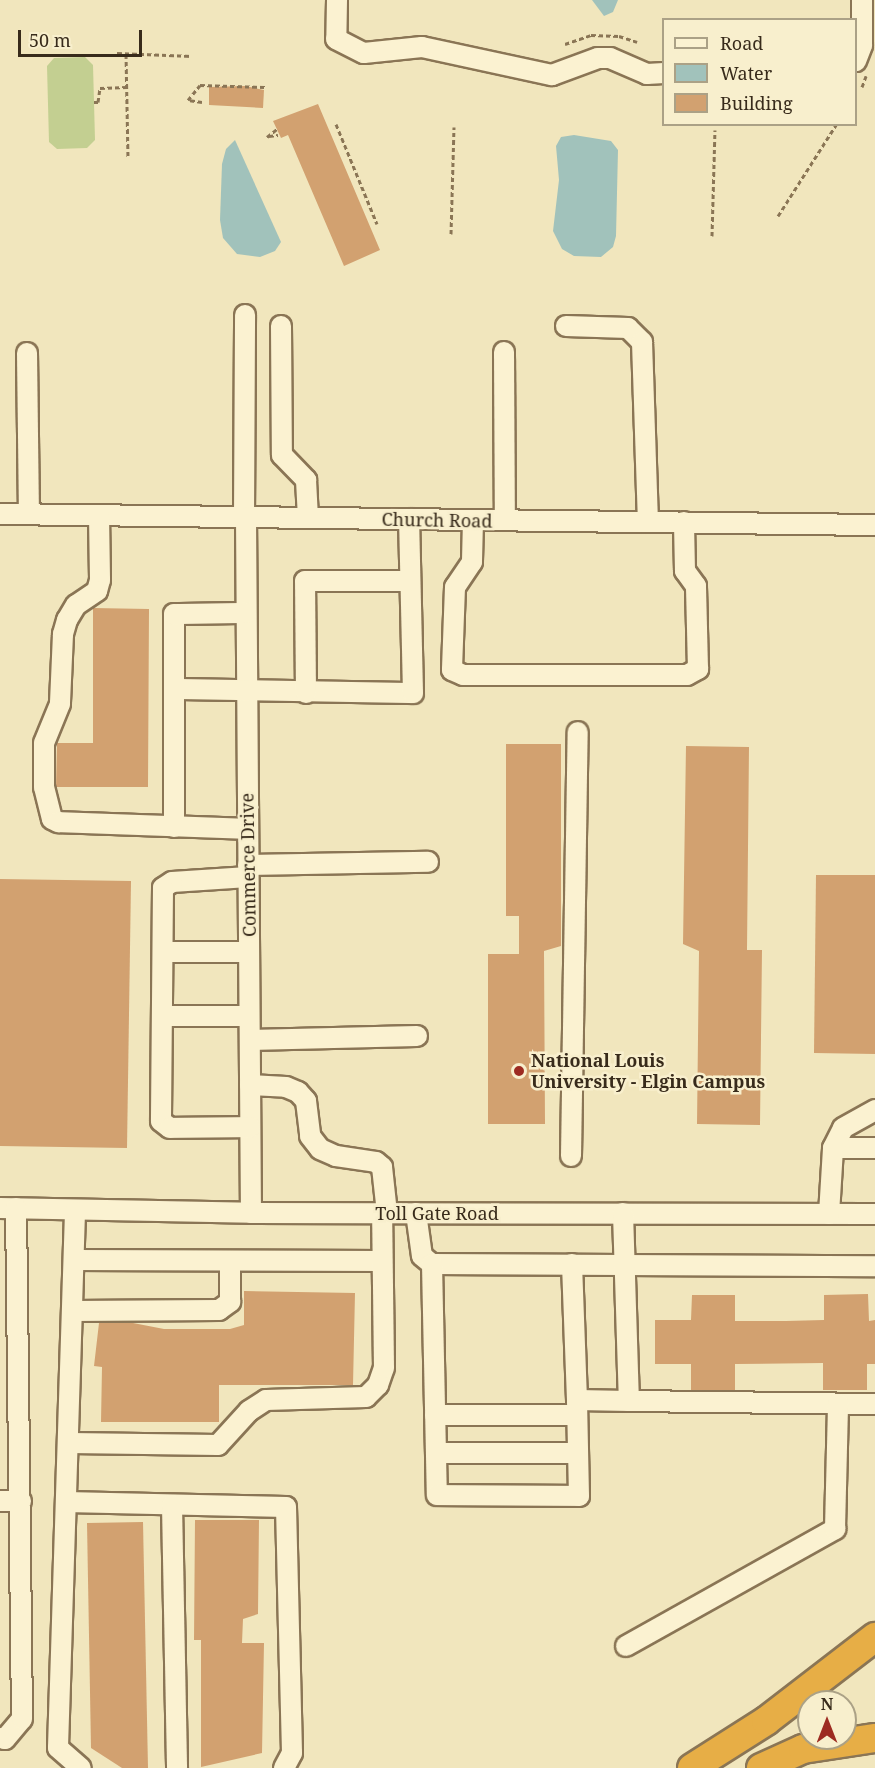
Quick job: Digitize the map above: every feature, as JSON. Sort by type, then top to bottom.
[{"type":"highway","points":[[692,1768],[766,1721],[875,1637]]},
{"type":"highway","points":[[761,1768],[803,1749],[875,1738]]},
{"type":"street","points":[[337,0],[336,39],[364,53],[422,47],[552,75],[597,58],[610,58],[647,74],[662,73]]},
{"type":"street","points":[[857,56],[862,45],[862,0]]},
{"type":"street","name":"Commerce Drive","points":[[245,315],[251,1213]]},
{"type":"street","points":[[280,326],[282,456],[306,480],[308,518]]},
{"type":"street","points":[[566,326],[628,328],[642,342],[648,522]]},
{"type":"street","points":[[504,352],[505,520]]},
{"type":"street","points":[[27,353],[29,514]]},
{"type":"street","name":"Church Road","points":[[0,514],[875,525]]},
{"type":"street","points":[[99,515],[100,580],[97,591],[76,605],[63,634],[60,704],[44,743],[44,787],[48,812],[58,822],[248,829]]},
{"type":"street","points":[[175,690],[246,693],[413,693],[409,519]]},
{"type":"street","points":[[473,520],[472,562],[455,587],[452,670],[463,675],[687,675],[698,669],[696,586],[685,571],[684,522]]},
{"type":"street","points":[[306,693],[305,581],[410,581]]},
{"type":"street","points":[[174,826],[174,614],[246,613]]},
{"type":"street","points":[[571,1156],[578,732]]},
{"type":"street","points":[[250,1127],[170,1128],[161,1120],[163,888],[172,882],[248,871],[428,862]]},
{"type":"street","points":[[163,952],[249,952]]},
{"type":"street","points":[[162,1016],[249,1016]]},
{"type":"street","points":[[250,1040],[417,1036]]},
{"type":"street","points":[[70,1443],[218,1445],[249,1411],[266,1400],[366,1397],[378,1385],[384,1368],[382,1167],[376,1162],[336,1156],[320,1149],[310,1136],[306,1101],[298,1092],[286,1086],[250,1085]]},
{"type":"street","points":[[830,1214],[833,1148],[843,1128],[875,1110]]},
{"type":"street","points":[[833,1148],[875,1148]]},
{"type":"street","points":[[0,1738],[5,1739],[22,1719],[21,1501],[8,1292],[8,1208]]},
{"type":"street","name":"Toll Gate Road","points":[[8,1208],[75,1212],[875,1214]]},
{"type":"street","points":[[75,1212],[70,1443],[58,1748],[81,1768]]},
{"type":"street","points":[[416,1213],[422,1256],[432,1264],[875,1266]]},
{"type":"street","points":[[623,1213],[629,1401]]},
{"type":"street","points":[[74,1260],[382,1261]]},
{"type":"street","points":[[73,1311],[219,1310],[230,1302],[230,1261]]},
{"type":"street","points":[[432,1264],[437,1495],[579,1496],[572,1264]]},
{"type":"street","points":[[435,1415],[577,1408],[629,1401],[875,1404]]},
{"type":"street","points":[[626,1646],[835,1528],[838,1404]]},
{"type":"street","points":[[436,1453],[578,1453]]},
{"type":"street","points":[[0,1501],[21,1501]]},
{"type":"street","points":[[66,1502],[286,1507],[292,1753],[284,1768]]},
{"type":"street","points":[[172,1504],[177,1768]]},
{"type":"path","points":[[117,54],[192,56]]},
{"type":"path","points":[[126,54],[128,158]]},
{"type":"path","points":[[202,102],[188,100],[200,85],[265,87]]},
{"type":"path","points":[[94,102],[98,102],[100,88],[127,87]]},
{"type":"path","points":[[336,124],[377,224]]},
{"type":"path","points":[[778,216],[835,126]]},
{"type":"path","points":[[451,234],[454,127]]},
{"type":"path","points":[[277,129],[268,136],[278,135]]},
{"type":"path","points":[[712,236],[715,130]]},
{"type":"green space","points":[[85,57],[93,65],[95,140],[87,148],[57,149],[49,142],[47,66],[54,58]]},
{"type":"water","points":[[592,0],[618,0],[613,12],[604,16]]},
{"type":"water","points":[[574,135],[611,141],[618,150],[616,236],[613,247],[601,257],[574,256],[562,249],[553,231],[559,180],[556,146],[561,137]]},
{"type":"water","points":[[235,140],[281,242],[275,251],[260,257],[237,254],[223,238],[220,220],[222,164],[226,149]]},
{"type":"building","points":[[245,86],[264,90],[263,108],[209,105],[209,87]]},
{"type":"building","points":[[318,104],[380,250],[344,266],[288,135],[281,138],[273,121]]},
{"type":"building","points":[[93,608],[149,609],[148,787],[56,787],[57,743],[93,743]]},
{"type":"building","points":[[506,744],[561,744],[561,946],[544,951],[545,1124],[488,1124],[488,954],[519,954],[519,916],[506,916]]},
{"type":"building","points":[[686,746],[749,747],[747,950],[762,950],[760,1125],[697,1124],[699,951],[683,944]]},
{"type":"building","points":[[816,875],[875,875],[875,1054],[814,1053]]},
{"type":"building","points":[[0,879],[131,881],[127,1148],[0,1146]]},
{"type":"building","points":[[244,1291],[355,1293],[353,1385],[219,1385],[219,1422],[101,1422],[102,1367],[94,1366],[99,1323],[133,1323],[164,1329],[230,1329],[244,1325]]},
{"type":"building","points":[[868,1294],[869,1321],[875,1320],[875,1364],[867,1364],[867,1390],[823,1390],[823,1363],[735,1364],[735,1390],[691,1390],[691,1364],[655,1364],[655,1320],[691,1320],[692,1295],[735,1295],[735,1321],[786,1321],[824,1320],[824,1295]]},
{"type":"building","points":[[195,1520],[259,1520],[258,1614],[243,1619],[242,1643],[264,1643],[262,1753],[201,1767],[201,1640],[194,1640]]},
{"type":"building","points":[[143,1522],[148,1768],[122,1768],[91,1748],[87,1523]]},
{"type":"place","name":"National Louis University - Elgin Campus","points":[[519,1071]]}]
